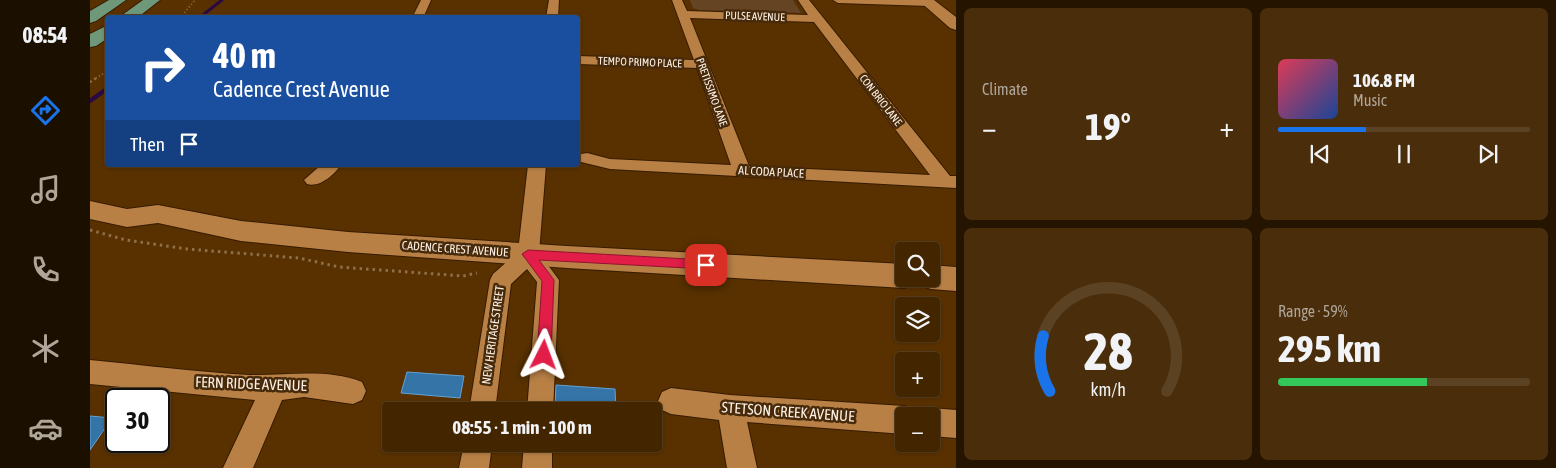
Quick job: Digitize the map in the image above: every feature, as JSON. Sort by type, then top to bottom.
[{"type":"main road","points":[[90,18],[120,0]]},
{"type":"main road","points":[[130,15],[153,0]]},
{"type":"main road","points":[[90,42],[105,32]]},
{"type":"street","points":[[418,15],[426,0]]},
{"type":"street","points":[[552,15],[554,0]]},
{"type":"street","points":[[677,0],[684,14]]},
{"type":"street","points":[[803,0],[817,19]]},
{"type":"street","points":[[838,0],[933,1],[956,9]]},
{"type":"street","points":[[933,1],[956,25]]},
{"type":"street","name":"PULSE AVENUE","points":[[684,14],[817,19]]},
{"type":"street","name":"PRETISSIMO LANE","points":[[684,14],[742,170]]},
{"type":"street","name":"CON BRIO LANE","points":[[817,19],[950,182]]},
{"type":"street","name":"TEMPO PRIMO PLACE","points":[[580,60],[702,64]]},
{"type":"street","name":"AL CODA PLACE","points":[[587,158],[610,164],[950,182]]},
{"type":"street","points":[[313,180],[329,167]]},
{"type":"street","points":[[537,167],[528,254],[548,280],[541,402]]},
{"type":"street","name":"CADENCE CREST AVENUE","points":[[90,192],[145,204],[158,214]]},
{"type":"street","name":"CADENCE CREST AVENUE","points":[[90,210],[127,218],[158,214],[241,231],[293,237],[528,254],[895,275]]},
{"type":"street","name":"NEW HERITAGE STREET","points":[[483,402],[500,280],[528,254]]},
{"type":"street","points":[[940,278],[956,279]]},
{"type":"street","name":"FERN RIDGE AVENUE","points":[[90,372],[274,388],[304,385],[353,391]]},
{"type":"street","points":[[238,468],[274,388]]},
{"type":"street","name":"STETSON CREEK AVENUE","points":[[671,402],[895,419]]},
{"type":"street","points":[[730,408],[742,468]]},
{"type":"street","points":[[940,423],[956,424]]},
{"type":"street","points":[[474,468],[477,452]]},
{"type":"street","points":[[537,468],[538,452]]},
{"type":"path","points":[[182,15],[195,0]]},
{"type":"path","points":[[90,82],[105,73]]},
{"type":"path","points":[[90,230],[126,240],[187,249],[300,258],[339,267],[463,276],[477,273]]},
{"type":"shaded area","points":[[690,0],[793,0],[801,13],[699,10],[693,8]]},
{"type":"building","points":[[407,372],[464,376],[460,398],[401,393]]},
{"type":"building","points":[[556,385],[615,389],[616,402],[555,402]]},
{"type":"building","points":[[90,416],[105,417],[105,428],[90,450]]},
{"type":"waterway","points":[[203,15],[222,0]]},
{"type":"waterway","points":[[90,101],[105,90]]},
{"type":"route","points":[[544,355],[548,280],[528,254],[706,265]]}]
